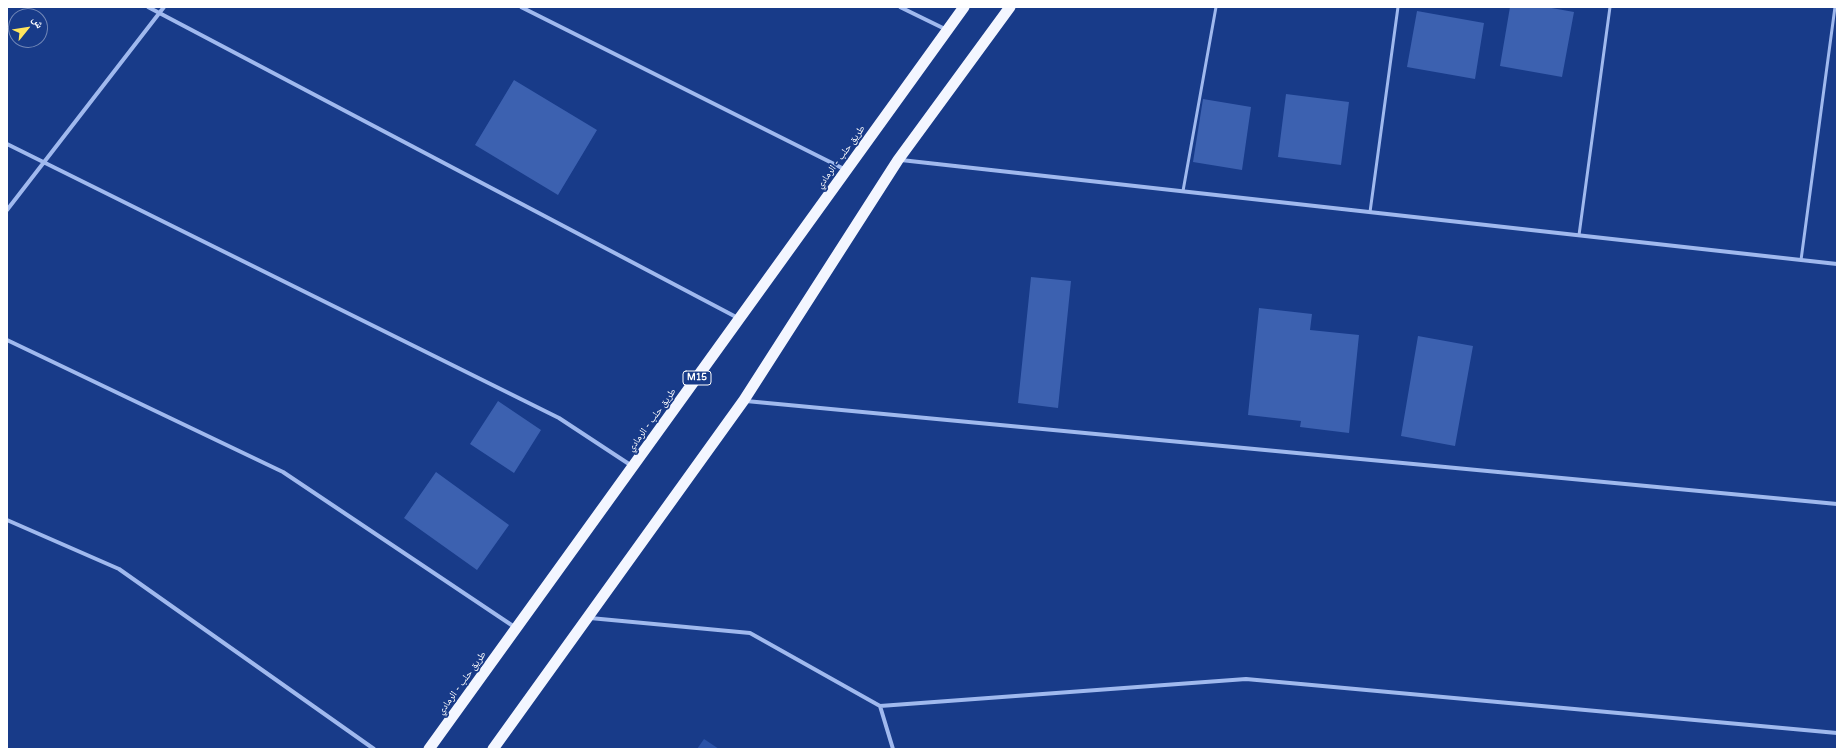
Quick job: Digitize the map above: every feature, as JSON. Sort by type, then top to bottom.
[{"type":"highway","name":"طريق حلب - الرمادي","points":[[430,749],[964,7]]},
{"type":"highway","points":[[493,749],[744,400],[898,160],[1010,7]]},
{"type":"street","points":[[148,7],[739,319]]},
{"type":"street","points":[[7,210],[164,7]]},
{"type":"street","points":[[521,7],[846,170]]},
{"type":"street","points":[[900,7],[947,30]]},
{"type":"street","points":[[7,144],[559,418],[633,466]]},
{"type":"street","points":[[898,160],[1837,264]]},
{"type":"street","points":[[7,340],[283,472],[516,628]]},
{"type":"street","points":[[744,400],[1837,504]]},
{"type":"street","points":[[7,520],[119,569],[374,749]]},
{"type":"street","points":[[587,618],[750,633],[880,706],[1246,679],[1837,733]]},
{"type":"street","points":[[880,706],[894,749]]},
{"type":"lane","points":[[1183,191],[1216,7]]},
{"type":"lane","points":[[1370,212],[1398,7]]},
{"type":"lane","points":[[1579,235],[1610,7]]},
{"type":"lane","points":[[1801,260],[1835,7]]},
{"type":"shaded area","points":[[704,739],[719,749],[697,749]]},
{"type":"building","points":[[1510,7],[1546,7],[1574,12],[1562,77],[1500,66]]},
{"type":"building","points":[[1417,11],[1484,23],[1475,79],[1407,67]]},
{"type":"building","points":[[514,80],[597,130],[558,195],[475,145]]},
{"type":"building","points":[[1286,94],[1349,102],[1341,165],[1278,157]]},
{"type":"building","points":[[1203,99],[1251,107],[1242,170],[1193,162]]},
{"type":"building","points":[[1031,277],[1071,281],[1058,408],[1018,403]]},
{"type":"building","points":[[1259,308],[1312,314],[1310,330],[1359,335],[1349,433],[1300,427],[1301,421],[1248,415]]},
{"type":"building","points":[[1418,336],[1473,346],[1455,446],[1401,436]]},
{"type":"building","points":[[498,401],[541,430],[514,473],[470,444]]},
{"type":"building","points":[[436,472],[509,525],[477,570],[404,518]]}]
